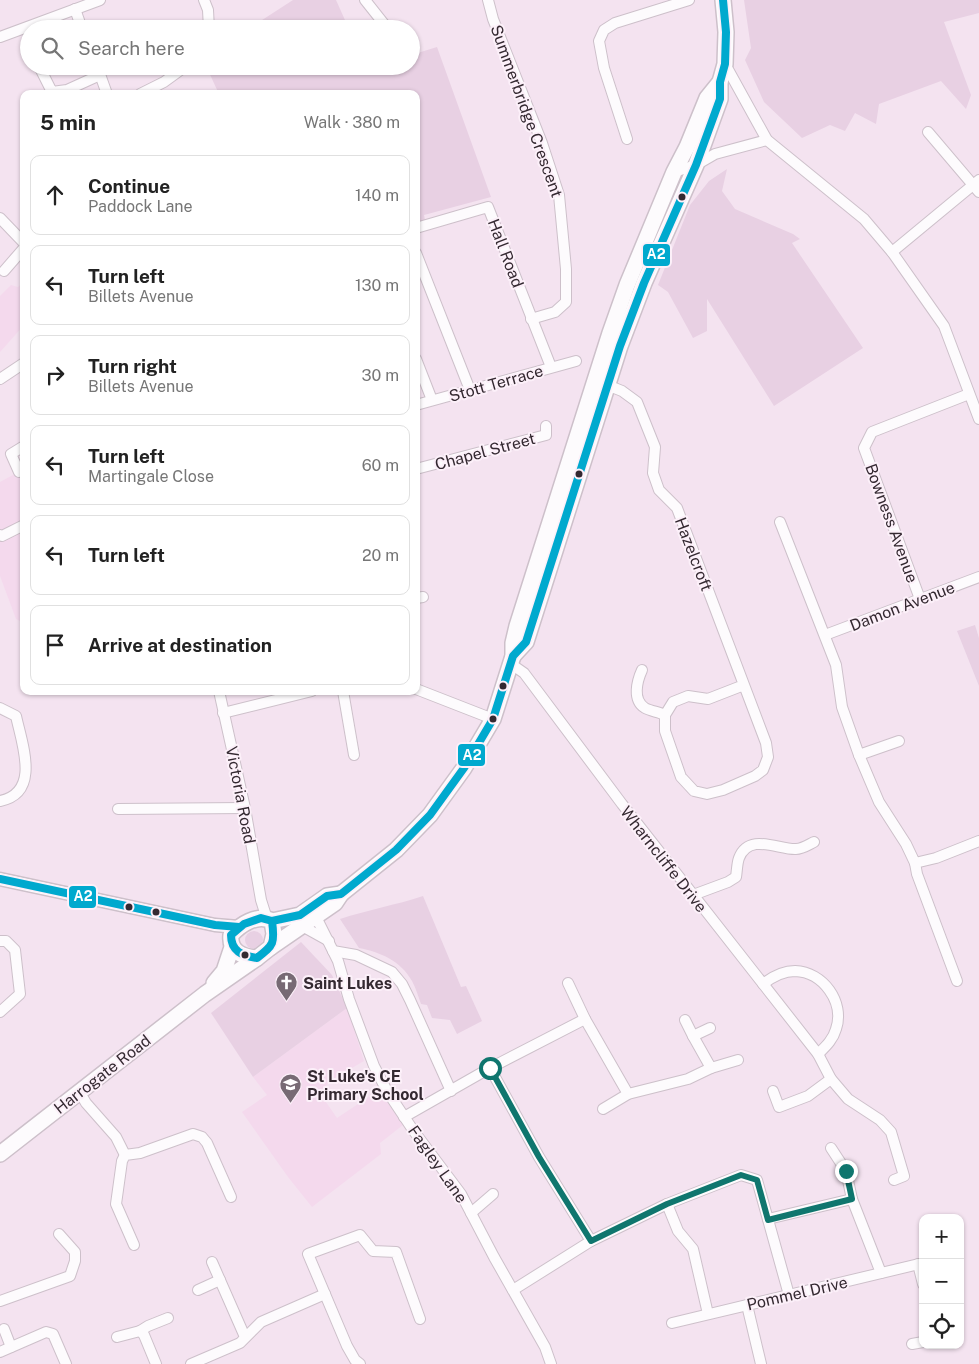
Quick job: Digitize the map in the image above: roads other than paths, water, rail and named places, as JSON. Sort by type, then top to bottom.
[{"type":"highway","points":[[512,661],[526,642],[620,346],[644,283],[696,164],[720,99],[720,82],[725,64],[726,32],[723,0]]},
{"type":"highway","points":[[205,994],[302,926],[327,896],[341,894],[396,850],[430,815],[464,768],[493,719],[512,661],[513,642],[517,626],[627,285],[707,98],[720,82]]},
{"type":"highway","points":[[205,994],[224,971],[238,933],[269,920],[311,913]]},
{"type":"highway","points":[[269,920],[274,934],[271,947]]},
{"type":"highway","points":[[238,933],[239,955],[257,958]]},
{"type":"highway","name":"Harrogate Road","points":[[0,1154],[205,994]]},
{"type":"main road","points":[[0,879],[215,925],[238,933]]},
{"type":"street","points":[[46,20],[100,0]]},
{"type":"street","points":[[204,0],[208,10],[209,20]]},
{"type":"street","points":[[365,0],[381,20]]},
{"type":"street","name":"Summerbridge Crescent","points":[[488,0],[542,143],[559,195],[566,269],[566,302],[555,312],[531,319]]},
{"type":"street","points":[[627,139],[604,68],[599,41],[604,30],[616,23],[688,0]]},
{"type":"street","points":[[75,9],[79,20]]},
{"type":"street","points":[[0,37],[20,30]]},
{"type":"street","points":[[725,64],[767,140],[864,219],[892,252],[944,326],[979,419]]},
{"type":"street","points":[[43,75],[51,90]]},
{"type":"street","points":[[67,90],[91,75]]},
{"type":"street","points":[[100,75],[105,90]]},
{"type":"street","points":[[148,90],[174,75]]},
{"type":"street","points":[[892,252],[977,186],[928,132]]},
{"type":"street","points":[[674,172],[696,164],[715,154],[767,140]]},
{"type":"street","name":"Hall Road","points":[[420,227],[488,207],[551,367]]},
{"type":"street","points":[[1,222],[20,239]]},
{"type":"street","points":[[4,271],[20,253]]},
{"type":"street","points":[[420,263],[470,390]]},
{"type":"street","name":"Stott Terrace","points":[[420,404],[576,361]]},
{"type":"street","points":[[0,380],[20,366]]},
{"type":"street","points":[[420,369],[432,400]]},
{"type":"street","name":"Hazelcroft","points":[[607,385],[622,391],[636,402],[647,424],[655,447],[653,473],[659,490],[677,508],[766,743],[768,757],[763,770],[755,776],[723,790],[707,794],[694,791],[681,777],[665,731],[664,715]]},
{"type":"street","name":"Bowness Avenue","points":[[920,599],[864,448],[872,432],[969,394]]},
{"type":"street","name":"Chapel Street","points":[[420,468],[546,434],[546,426]]},
{"type":"street","points":[[19,472],[11,454],[20,448]]},
{"type":"street","points":[[780,522],[836,665],[842,707],[859,755],[879,802],[916,863],[917,874],[957,981]]},
{"type":"street","points":[[0,535],[2,536],[20,527]]},
{"type":"street","name":"Damon Avenue","points":[[825,636],[979,577]]},
{"type":"street","name":"Wharncliffe Drive","points":[[512,661],[524,673],[622,804],[818,1054],[832,1079],[848,1098],[880,1120],[891,1132],[904,1176],[894,1180]]},
{"type":"street","points":[[642,670],[636,684],[639,702],[645,708],[664,715],[673,702],[688,696],[708,699],[744,685]]},
{"type":"street","points":[[420,691],[493,719]]},
{"type":"street","name":"Victoria Road","points":[[220,695],[245,808],[261,900],[269,920]]},
{"type":"street","points":[[224,713],[296,695]]},
{"type":"street","points":[[344,695],[354,755]]},
{"type":"street","points":[[0,708],[16,716],[26,767],[24,784],[13,796],[0,802]]},
{"type":"street","points":[[859,755],[899,741]]},
{"type":"street","points":[[118,809],[245,808]]},
{"type":"street","points":[[916,863],[936,858],[979,841]]},
{"type":"street","points":[[693,895],[728,882],[736,877],[740,857],[745,850],[755,844],[798,849],[814,842]]},
{"type":"street","points":[[238,933],[261,900]]},
{"type":"street","name":"Fagley Lane","points":[[311,913],[329,941],[374,1066],[404,1117],[461,1194],[545,1347],[550,1361]]},
{"type":"street","points":[[302,926],[329,941]]},
{"type":"street","points":[[0,941],[6,942],[15,950],[20,994],[0,1012]]},
{"type":"street","points":[[333,951],[366,959],[392,972],[410,1000],[451,1091]]},
{"type":"street","points":[[762,984],[773,976],[793,971],[812,975],[831,991],[836,1002],[838,1016],[836,1030],[830,1042],[818,1054]]},
{"type":"street","points":[[568,982],[586,1019],[628,1094]]},
{"type":"street","points":[[404,1117],[490,1068],[586,1019]]},
{"type":"street","points":[[685,1020],[712,1068]]},
{"type":"street","points":[[694,1036],[710,1028]]},
{"type":"street","points":[[603,1108],[628,1094],[688,1079],[712,1068],[738,1060]]},
{"type":"street","points":[[490,1068],[539,1157],[591,1241]]},
{"type":"street","points":[[773,1091],[779,1107],[808,1096],[832,1079]]},
{"type":"street","points":[[79,1092],[86,1103],[116,1137],[125,1155]]},
{"type":"street","points":[[125,1155],[140,1153],[193,1134],[202,1137],[231,1197]]},
{"type":"street","points":[[830,1148],[846,1171],[852,1199],[881,1273]]},
{"type":"street","points":[[125,1155],[122,1161],[116,1204],[134,1245]]},
{"type":"street","points":[[513,1290],[591,1241],[667,1204],[741,1175],[757,1180],[789,1295]]},
{"type":"street","points":[[471,1213],[493,1194]]},
{"type":"street","points":[[768,1220],[852,1199]]},
{"type":"street","points":[[667,1204],[678,1231],[694,1249],[708,1314]]},
{"type":"street","points":[[0,1301],[70,1276],[75,1261],[75,1252],[59,1234]]},
{"type":"street","points":[[358,1364],[347,1346],[308,1254],[360,1235],[373,1251],[396,1252],[420,1319]]},
{"type":"street","points":[[212,1262],[245,1338]]},
{"type":"street","name":"Pommel Drive","points":[[672,1323],[919,1264]]},
{"type":"street","points":[[198,1290],[220,1280]]},
{"type":"street","points":[[191,1364],[240,1343],[261,1322],[325,1294]]},
{"type":"street","points":[[747,1305],[760,1364]]},
{"type":"street","points":[[117,1337],[140,1331],[168,1318]]},
{"type":"street","points":[[4,1329],[11,1347]]},
{"type":"street","points":[[140,1331],[144,1334],[156,1364]]},
{"type":"street","points":[[0,1352],[46,1332],[53,1334],[66,1364]]},
{"type":"street","points":[[538,1364],[550,1361]]},
{"type":"place","name":"Saint Lukes","points":[[287,1002]]},
{"type":"place","name":"St Luke's CE Primary School","points":[[291,1104]]}]
